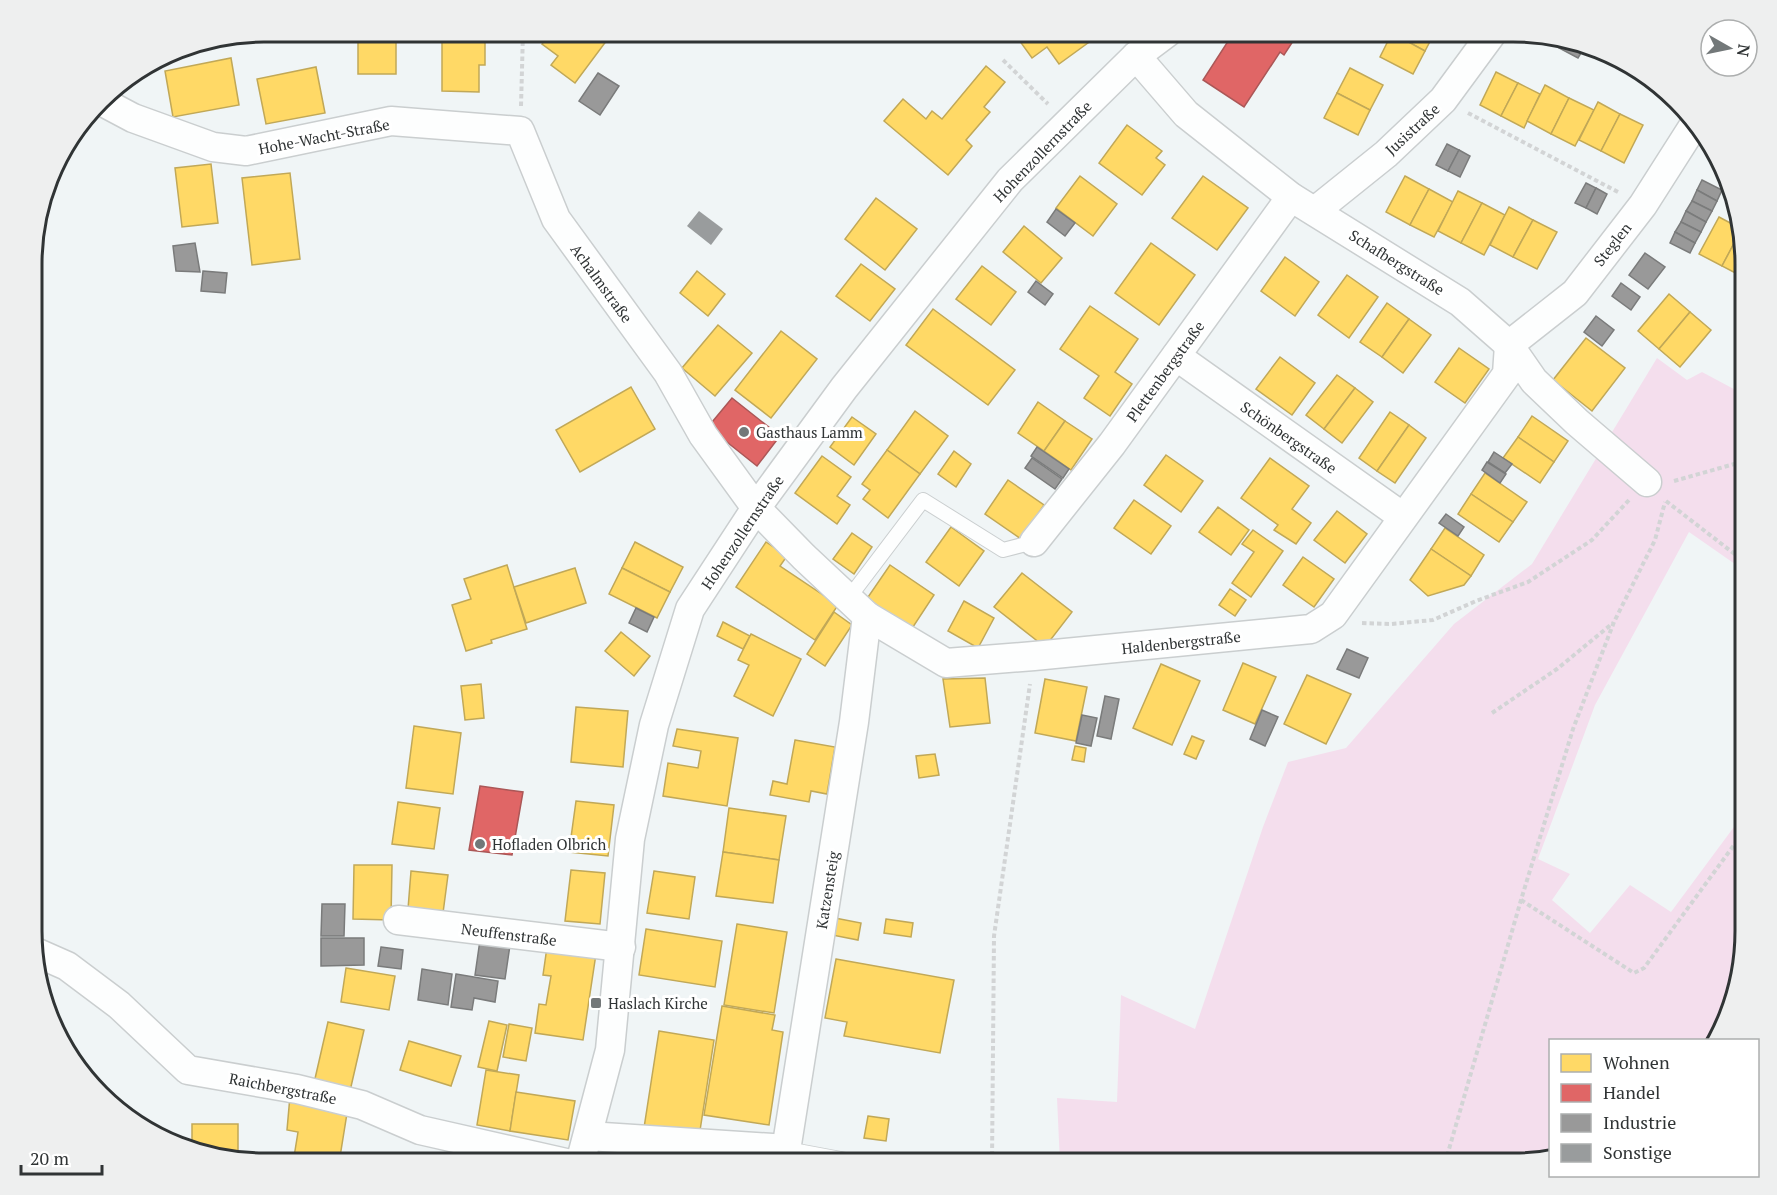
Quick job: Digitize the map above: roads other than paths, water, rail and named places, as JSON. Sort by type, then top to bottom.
[{"type":"street","name":"Hohenzollernstraße","points":[[583,1153],[610,1050],[630,838],[654,725],[690,609],[756,508],[844,388],[1010,180],[1136,56],[1155,42]]},
{"type":"street","name":"Jusistraße","points":[[1315,211],[1386,154],[1443,100],[1486,42]]},
{"type":"street","name":"Schafbergstraße","points":[[1136,56],[1186,114],[1291,197],[1460,302],[1509,345],[1534,381],[1649,492]]},
{"type":"street","name":"Hohe-Wacht-Straße","points":[[109,105],[134,118],[213,147],[246,151],[391,121],[520,131]]},
{"type":"street","name":"Steglen","points":[[1509,345],[1575,293],[1643,205],[1690,130]]},
{"type":"street","name":"Achalmstraße","points":[[520,131],[556,219],[668,373],[703,435],[756,508]]},
{"type":"street","name":"Plettenbergstraße","points":[[1034,542],[1112,444],[1291,197]]},
{"type":"street","name":"Haldenbergstraße","points":[[756,508],[857,607],[946,663],[1311,630],[1333,615],[1507,374],[1509,345]]},
{"type":"street","name":"Schönbergstraße","points":[[1176,356],[1403,517]]},
{"type":"street","name":"Katzensteig","points":[[785,1153],[854,722],[857,607]]},
{"type":"street","name":"Neuffenstraße","points":[[398,920],[621,947]]},
{"type":"street","name":"Raichbergstraße","points":[[43,956],[67,966],[119,1005],[188,1070],[297,1089],[362,1105],[420,1130],[522,1153]]},
{"type":"street","points":[[588,1136],[755,1153]]},
{"type":"lane","points":[[857,607],[923,500],[1003,550],[1034,542]]},
{"type":"place","name":"Gasthaus Lamm","points":[[744,432]]},
{"type":"place","name":"Hofladen Olbrich","points":[[480,844]]},
{"type":"place","name":"Haslach Kirche","points":[[596,1003]]}]
